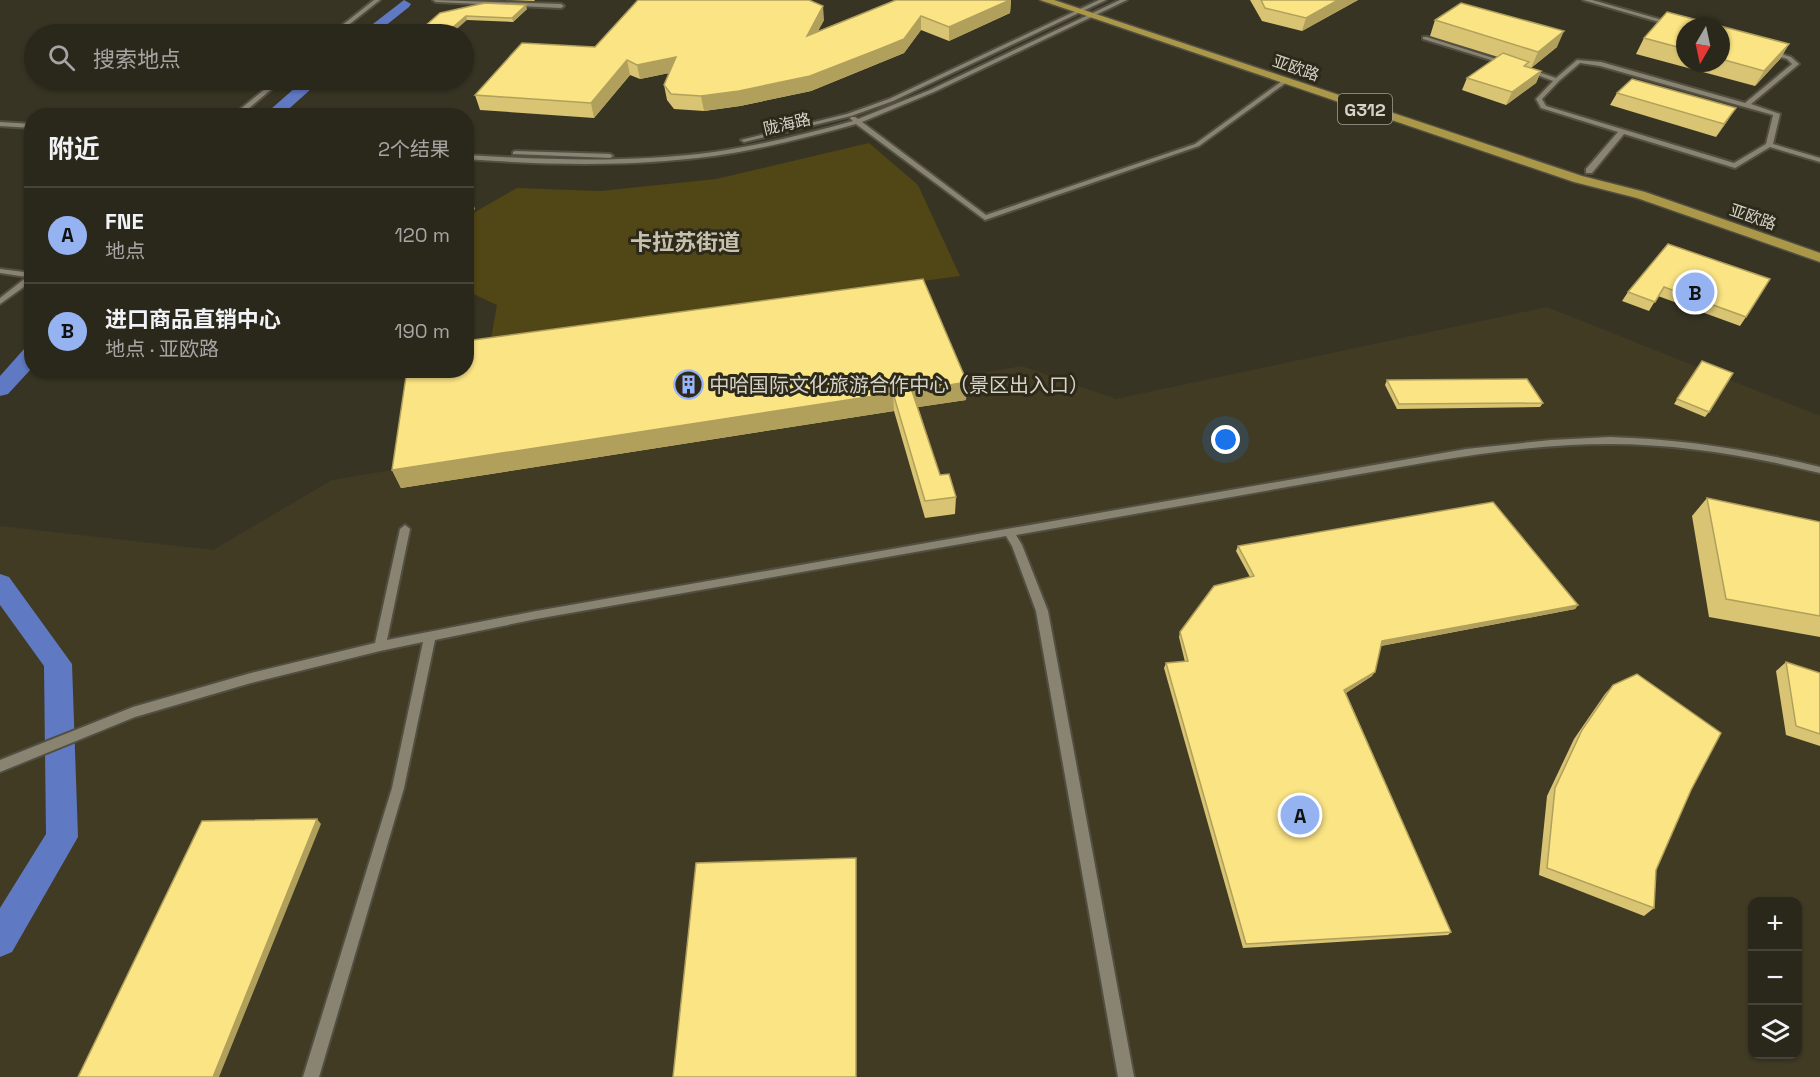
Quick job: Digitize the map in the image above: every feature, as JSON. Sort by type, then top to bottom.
[{"type":"highway","name":"亚欧路","points":[[1045,0],[1079,11],[1091,10],[1104,5],[1589,171],[1641,195]]},
{"type":"highway","name":"亚欧路","points":[[1075,0],[1091,10],[1284,82],[1578,179],[1641,195],[1820,258]]},
{"type":"street","points":[[347,24],[377,0]]},
{"type":"street","points":[[436,0],[561,6]]},
{"type":"street","points":[[1104,5],[1124,0]]},
{"type":"street","points":[[1586,0],[1676,25]]},
{"type":"street","name":"陇海路","points":[[474,157],[583,164],[639,162],[704,155],[773,142],[858,121],[936,90],[1091,10]]},
{"type":"street","name":"陇海路","points":[[474,150],[591,156],[670,152],[766,136],[849,115],[926,85],[1079,11]]},
{"type":"street","points":[[1425,38],[1557,80]]},
{"type":"street","points":[[1746,105],[1796,64],[1790,58],[1755,48]]},
{"type":"street","points":[[1579,61],[1601,64],[1746,105],[1778,114],[1769,145],[1735,166],[1543,107],[1539,99],[1579,61]]},
{"type":"street","points":[[849,115],[985,218],[1197,145],[1284,82]]},
{"type":"street","points":[[245,108],[267,90]]},
{"type":"street","points":[[0,124],[24,126]]},
{"type":"street","points":[[1589,171],[1622,133]]},
{"type":"street","points":[[1769,145],[1820,160]]},
{"type":"street","points":[[0,271],[24,275]]},
{"type":"street","points":[[0,302],[24,282]]},
{"type":"street","points":[[0,766],[133,712],[381,646],[429,639],[536,615],[1466,452],[1579,441],[1642,442],[1724,451],[1820,470]]},
{"type":"street","points":[[381,646],[405,529]]},
{"type":"street","points":[[1008,531],[1017,545],[1042,611],[1126,1077]]},
{"type":"street","points":[[311,1077],[398,788],[429,639]]},
{"type":"shaded area","points":[[869,143],[918,185],[960,276],[491,339],[497,305],[474,294],[474,213],[517,188],[600,191],[716,179]]},
{"type":"shaded area","points":[[1547,307],[1820,416],[1820,1077],[0,1077],[0,526],[213,550],[332,480],[1022,366],[1116,399]]},
{"type":"building","points":[[638,0],[809,0],[823,6],[807,36],[896,0],[1010,0],[949,27],[921,16],[904,39],[810,76],[739,91],[701,96],[671,94],[664,85],[676,57],[637,65],[627,60],[591,103],[475,95],[522,43],[595,47]]},
{"type":"building","points":[[1261,0],[1338,0],[1306,18],[1265,8]]},
{"type":"building","points":[[485,3],[526,5],[512,18],[466,16],[457,24],[427,24],[440,13]]},
{"type":"building","points":[[1461,3],[1564,31],[1538,52],[1435,20]]},
{"type":"building","points":[[1667,12],[1690,18],[1676,18],[1676,47],[1644,38]]},
{"type":"building","points":[[1730,29],[1789,44],[1764,71],[1730,62]]},
{"type":"building","points":[[1503,53],[1529,62],[1524,66],[1541,71],[1512,92],[1467,78]]},
{"type":"building","points":[[1632,79],[1736,108],[1724,124],[1617,93]]},
{"type":"building","points":[[1668,244],[1770,279],[1746,317],[1664,287],[1655,302],[1628,292]]},
{"type":"building","name":"中哈国际文化旅游合作中心（景区出入口）","points":[[923,279],[967,382],[912,391],[940,475],[949,474],[956,497],[925,501],[893,393],[392,470],[406,378],[474,378],[474,340]]},
{"type":"building","points":[[1702,361],[1733,373],[1709,412],[1677,399]]},
{"type":"building","points":[[1527,379],[1543,403],[1399,404],[1387,380]]},
{"type":"building","points":[[1707,498],[1820,522],[1820,616],[1726,599]]},
{"type":"building","points":[[1493,502],[1578,605],[1382,641],[1375,672],[1344,690],[1451,932],[1246,944],[1166,663],[1188,661],[1180,632],[1214,586],[1254,576],[1238,546]]},
{"type":"building","points":[[1786,662],[1820,673],[1820,734],[1796,726]]},
{"type":"building","points":[[1637,674],[1721,733],[1691,790],[1656,870],[1654,908],[1547,868],[1555,788],[1582,730],[1613,685]]},
{"type":"building","points":[[317,819],[213,1077],[78,1077],[202,821]]},
{"type":"building","points":[[856,858],[856,1077],[673,1077],[696,863]]},
{"type":"waterway","points":[[379,24],[404,4]]},
{"type":"waterway","points":[[280,108],[301,90]]},
{"type":"waterway","points":[[0,389],[24,363]]},
{"type":"waterway","points":[[0,584],[58,664],[62,837],[0,940]]},
{"type":"place","name":"进口商品直销中心","points":[[1695,292]]},
{"type":"place","name":"中哈国际文化旅游合作中心（景区出入口）","points":[[688,385]]},
{"type":"place","name":"FNE","points":[[1300,815]]},
{"type":"district","name":"卡拉苏街道","points":[[685,242]]}]
